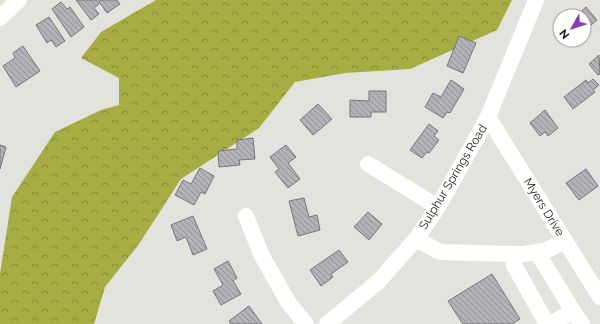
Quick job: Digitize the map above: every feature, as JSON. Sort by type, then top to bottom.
[{"type":"street","points":[[0,18],[19,0]]},
{"type":"street","name":"Sulphur Springs Road","points":[[328,324],[378,282],[416,239],[438,207],[488,118],[536,0]]},
{"type":"street","name":"Myers Drive","points":[[488,118],[600,297]]},
{"type":"street","points":[[368,164],[438,207]]},
{"type":"street","points":[[246,216],[260,254],[288,302],[306,324]]},
{"type":"street","points":[[416,239],[440,252],[512,254],[545,251],[565,241]]},
{"type":"street","points":[[537,252],[582,324]]},
{"type":"street","points":[[512,254],[514,265],[547,324]]},
{"type":"street","points":[[551,324],[573,311]]},
{"type":"green space","points":[[156,0],[512,0],[497,30],[410,69],[345,73],[295,82],[259,128],[181,179],[139,244],[105,287],[94,324],[0,324],[0,274],[12,197],[55,132],[101,110],[119,105],[119,78],[81,58],[101,32]]},
{"type":"building","points":[[76,0],[96,0],[99,4],[94,8],[99,14],[91,20]]},
{"type":"building","points":[[98,0],[117,0],[120,4],[107,13]]},
{"type":"building","points":[[61,2],[67,9],[70,7],[84,27],[71,37],[52,9]]},
{"type":"building","points":[[592,14],[597,20],[592,24]]},
{"type":"building","points":[[49,17],[65,41],[56,47],[51,40],[47,43],[36,25]]},
{"type":"building","points":[[459,36],[476,43],[463,73],[447,66]]},
{"type":"building","points":[[23,46],[40,71],[16,87],[3,66],[15,58],[13,53]]},
{"type":"building","points":[[599,55],[600,74],[598,75],[589,64]]},
{"type":"building","points":[[593,79],[599,85],[593,90],[595,92],[573,109],[564,97],[586,80],[588,83]]},
{"type":"building","points":[[451,80],[464,89],[450,113],[447,112],[443,118],[425,107],[433,93],[441,97]]},
{"type":"building","points":[[369,91],[386,91],[386,112],[371,112],[371,117],[350,117],[350,100],[369,101]]},
{"type":"building","points":[[318,104],[332,119],[313,135],[300,120]]},
{"type":"building","points":[[545,110],[558,128],[548,136],[545,132],[540,136],[530,123]]},
{"type":"building","points":[[429,124],[438,131],[434,136],[439,140],[429,153],[427,152],[422,158],[410,150]]},
{"type":"building","points":[[253,138],[255,159],[239,160],[240,165],[219,167],[218,151],[237,149],[237,140]]},
{"type":"building","points":[[0,145],[6,147],[0,169]]},
{"type":"building","points":[[286,145],[296,157],[288,163],[300,179],[288,188],[275,172],[279,169],[270,157]]},
{"type":"building","points":[[200,168],[214,176],[205,194],[201,192],[194,205],[175,195],[183,180],[191,184]]},
{"type":"building","points":[[586,169],[598,186],[579,200],[566,183]]},
{"type":"building","points":[[304,198],[309,217],[317,215],[320,230],[298,236],[289,201]]},
{"type":"building","points":[[368,212],[382,224],[369,240],[354,227]]},
{"type":"building","points":[[193,216],[207,249],[193,255],[186,237],[177,241],[171,225]]},
{"type":"building","points":[[339,250],[348,262],[331,274],[333,277],[321,286],[310,270]]},
{"type":"building","points":[[228,261],[237,278],[233,281],[241,294],[221,305],[213,291],[223,285],[214,269]]},
{"type":"building","points":[[492,274],[520,319],[512,324],[463,324],[448,301]]},
{"type":"building","points":[[249,306],[262,324],[231,324],[229,321]]}]
